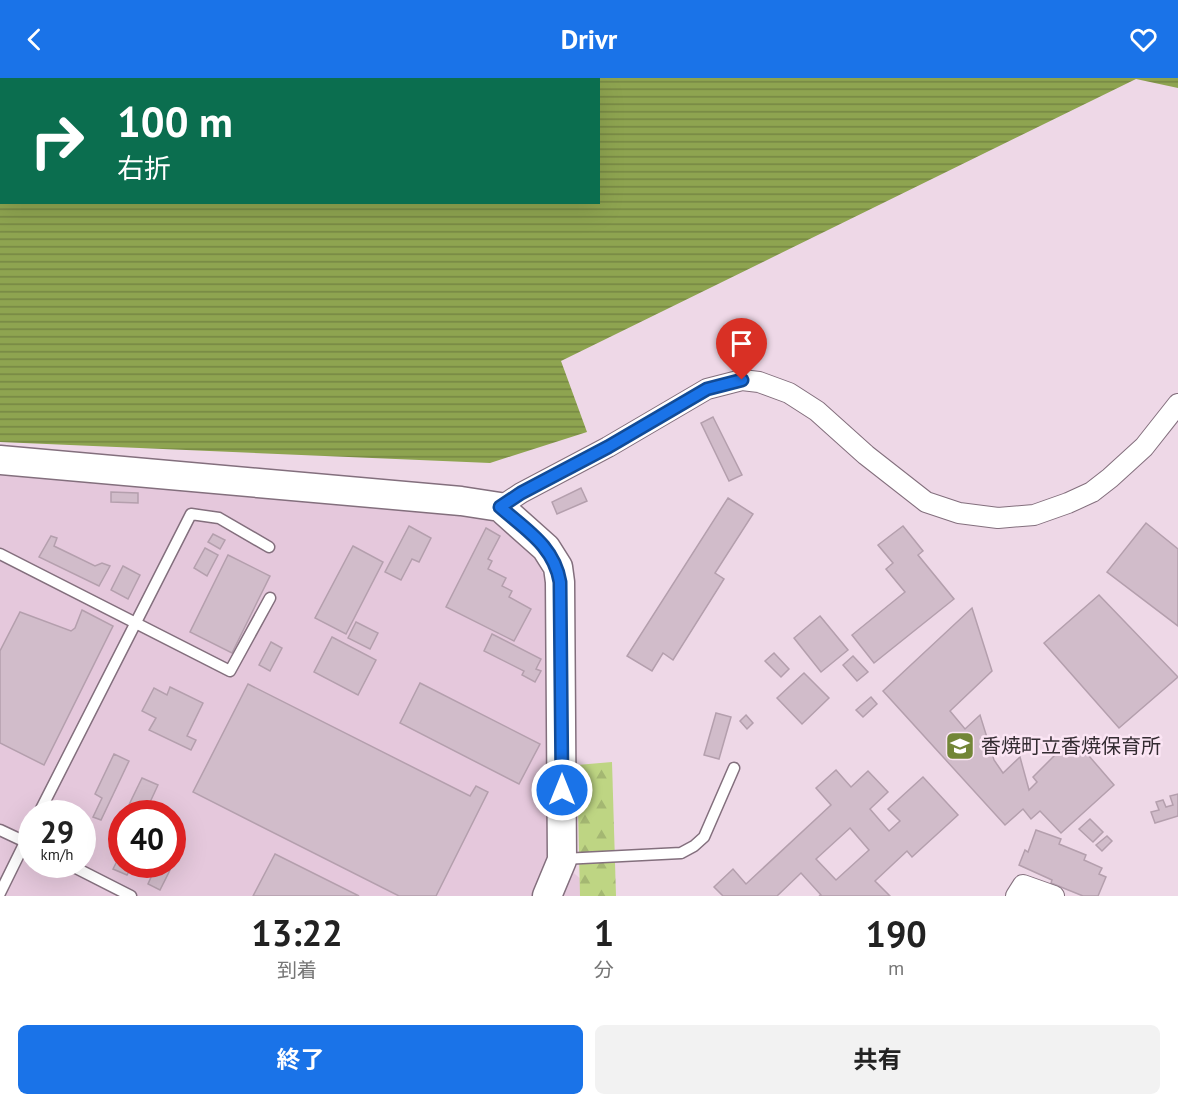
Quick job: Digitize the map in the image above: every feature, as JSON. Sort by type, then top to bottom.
[{"type":"street","points":[[500,507],[707,389],[742,380],[759,382],[789,393],[817,411],[866,455],[926,502],[960,513],[998,518],[1034,515],[1092,492],[1144,447],[1178,404]]},
{"type":"street","points":[[0,460],[461,501],[500,507],[546,548],[558,567],[560,582],[562,860],[547,896]]},
{"type":"street","points":[[1016,896],[1023,885],[1054,896]]},
{"type":"lane","points":[[46,800],[190,514],[219,518],[269,547]]},
{"type":"lane","points":[[0,554],[230,671],[270,598]]},
{"type":"lane","points":[[562,860],[681,854],[704,837],[734,768]]},
{"type":"lane","points":[[0,830],[18,838]]},
{"type":"lane","points":[[0,893],[18,861]]},
{"type":"lane","points":[[96,878],[131,896]]},
{"type":"shaded area","points":[[600,78],[1178,78],[1178,88],[1136,79],[561,361],[587,432],[490,463],[0,442],[0,204],[600,204]]},
{"type":"shaded area","points":[[0,474],[468,512],[499,524],[532,551],[545,578],[553,855],[583,881],[584,896],[0,896]]},
{"type":"green space","points":[[612,762],[616,896],[580,896],[577,765]]},
{"type":"building","points":[[713,417],[742,475],[729,481],[701,423]]},
{"type":"building","points":[[581,488],[587,501],[557,514],[552,502]]},
{"type":"building","points":[[111,492],[138,493],[138,503],[111,502]]},
{"type":"building","points":[[728,498],[753,514],[715,573],[724,579],[673,660],[663,653],[652,671],[627,656]]},
{"type":"building","points":[[1146,523],[1178,549],[1178,626],[1107,572]]},
{"type":"building","points":[[409,526],[431,538],[419,562],[412,559],[401,580],[385,572]]},
{"type":"building","points":[[903,526],[923,551],[918,555],[954,599],[874,663],[852,635],[905,592],[886,569],[893,563],[878,545]]},
{"type":"building","points":[[486,528],[500,536],[488,559],[492,561],[488,569],[506,578],[502,586],[512,591],[509,597],[531,609],[514,641],[446,607]]},
{"type":"building","points":[[213,534],[225,540],[220,549],[208,542]]},
{"type":"building","points":[[51,536],[57,538],[54,546],[95,566],[102,563],[110,566],[99,586],[39,557]]},
{"type":"building","points":[[353,546],[383,562],[346,634],[315,618]]},
{"type":"building","points":[[205,548],[218,555],[207,576],[194,568]]},
{"type":"building","points":[[228,555],[270,576],[232,653],[190,632]]},
{"type":"building","points":[[123,566],[140,575],[128,599],[111,590]]},
{"type":"building","points":[[1099,595],[1178,677],[1119,728],[1044,643]]},
{"type":"building","points":[[972,608],[992,671],[950,711],[965,729],[980,715],[994,760],[1003,773],[1020,757],[1029,790],[1037,782],[1033,777],[1067,743],[1077,755],[1083,749],[1114,785],[1061,833],[1040,811],[1031,819],[1023,809],[1005,825],[883,691]]},
{"type":"building","points":[[82,610],[113,626],[44,765],[0,743],[0,651],[20,612],[71,631],[75,628]]},
{"type":"building","points":[[820,616],[848,650],[821,672],[794,638]]},
{"type":"building","points":[[356,622],[378,633],[370,649],[348,638]]},
{"type":"building","points":[[492,634],[541,659],[536,669],[541,671],[535,682],[522,675],[524,671],[484,651]]},
{"type":"building","points":[[332,637],[376,660],[358,695],[314,672]]},
{"type":"building","points":[[271,642],[282,648],[270,671],[259,665]]},
{"type":"building","points":[[774,653],[789,669],[781,677],[765,661]]},
{"type":"building","points":[[853,656],[868,672],[857,681],[843,665]]},
{"type":"building","points":[[804,673],[829,698],[802,724],[777,698]]},
{"type":"building","points":[[420,683],[540,744],[519,784],[400,723]]},
{"type":"building","points":[[248,684],[470,796],[476,786],[488,792],[436,896],[399,896],[193,792]]},
{"type":"building","points":[[170,687],[203,703],[187,736],[196,740],[191,750],[149,730],[156,718],[142,711],[154,688],[167,695]]},
{"type":"building","points":[[871,697],[877,704],[863,717],[856,710]]},
{"type":"building","points":[[716,713],[731,717],[719,759],[704,755]]},
{"type":"building","points":[[746,715],[753,723],[747,729],[740,721]]},
{"type":"building","points":[[114,754],[129,761],[110,800],[108,800],[101,820],[96,818],[96,811],[102,798],[95,794]]},
{"type":"building","points":[[836,770],[851,787],[868,771],[888,792],[870,809],[889,831],[900,821],[888,809],[923,777],[958,815],[912,857],[907,851],[875,881],[890,896],[819,896],[821,895],[801,873],[777,896],[723,896],[714,887],[733,869],[746,884],[831,805],[816,788]],"holes":[[[850,828],[869,850],[836,880],[816,859]]]},
{"type":"building","points":[[142,778],[158,785],[151,800],[131,800]]},
{"type":"building","points":[[1178,794],[1178,816],[1155,823],[1151,812],[1159,810],[1156,802],[1163,800],[1166,807],[1173,805],[1170,796]]},
{"type":"building","points":[[1090,819],[1103,832],[1093,842],[1079,829]]},
{"type":"building","points":[[1036,830],[1061,839],[1059,844],[1086,855],[1084,860],[1102,868],[1099,874],[1106,877],[1098,896],[1083,896],[1051,883],[1052,880],[1019,865],[1025,850],[1028,852]]},
{"type":"building","points":[[1107,836],[1112,841],[1102,851],[1096,845]]},
{"type":"building","points":[[275,854],[359,896],[253,896]]},
{"type":"building","points":[[151,878],[166,878],[160,890],[148,884]]},
{"type":"place","name":"香焼町立香焼保育所","points":[[960,746]]},
{"type":"route","points":[[562,790],[558,567],[546,548],[500,507],[707,389],[742,380]]}]
